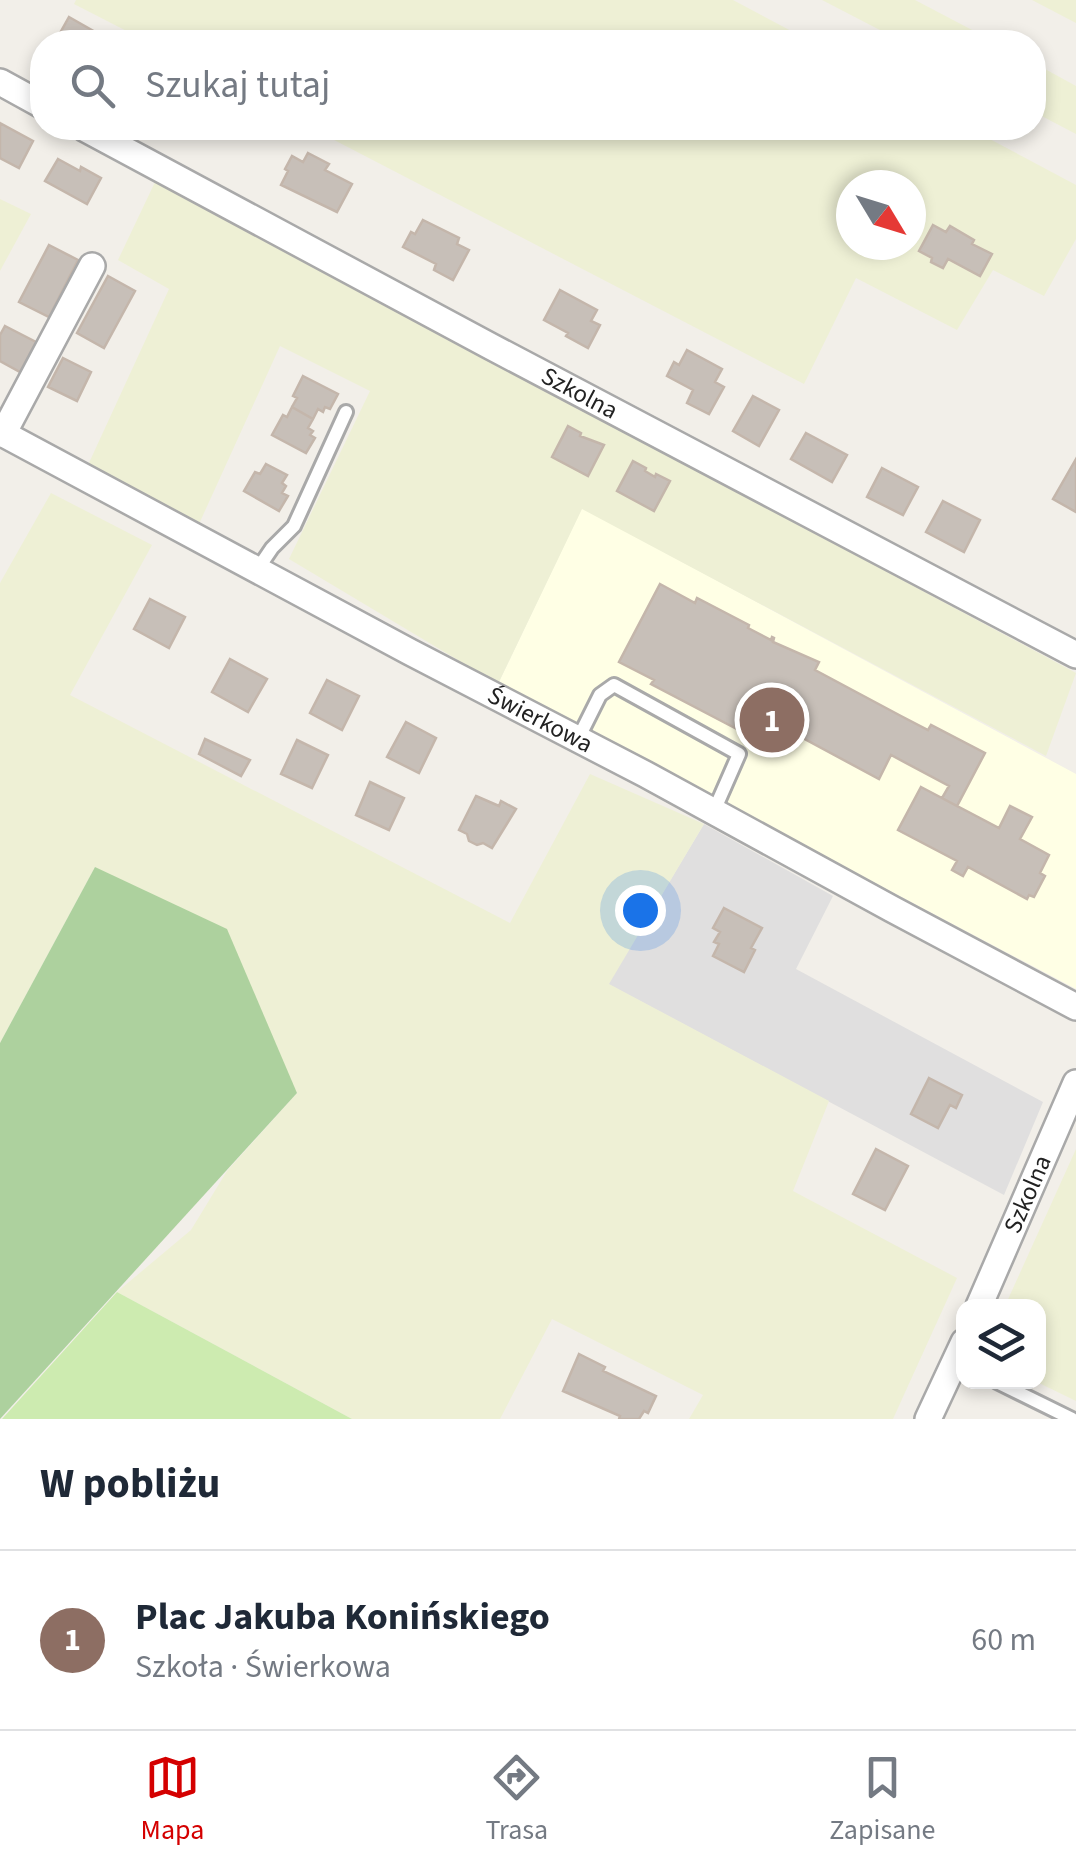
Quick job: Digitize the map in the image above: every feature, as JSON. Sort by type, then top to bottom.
[{"type":"street","points":[[0,82],[30,98]]},
{"type":"street","name":"Szkolna","points":[[106,140],[1076,655]]},
{"type":"street","name":"Świerkowa","points":[[92,266],[2,433],[1076,1007]]},
{"type":"street","name":"Szkolna","points":[[982,1299],[1076,1083]]},
{"type":"street","points":[[928,1419],[956,1366]]},
{"type":"lane","points":[[257,570],[294,526],[346,412]]},
{"type":"lane","points":[[578,739],[600,694],[614,685],[739,754],[714,811]]},
{"type":"lane","points":[[1011,1389],[1072,1419]]},
{"type":"shaded area","points":[[76,0],[733,0],[789,30],[125,30],[74,4]]},
{"type":"shaded area","points":[[822,0],[915,0],[972,30],[880,30]]},
{"type":"shaded area","points":[[1032,0],[1076,0],[1076,23]]},
{"type":"shaded area","points":[[1046,70],[1076,86],[1076,134],[1046,118]]},
{"type":"shaded area","points":[[334,140],[992,140],[1076,185],[1076,239],[1044,296],[993,270],[957,330],[856,278],[804,384]]},
{"type":"shaded area","points":[[156,180],[1076,673],[1046,756],[582,509],[498,684],[289,559],[370,391],[280,346],[199,524],[88,465],[169,289],[118,260]]},
{"type":"shaded area","points":[[0,199],[31,214],[0,271]]},
{"type":"shaded area","points":[[51,493],[152,545],[70,695],[510,923],[590,774],[704,824],[609,984],[829,1101],[793,1191],[957,1278],[893,1419],[689,1419],[703,1395],[552,1319],[500,1419],[352,1419],[117,1292],[191,1230],[227,1171],[297,1093],[95,867],[0,1043],[0,583]]},
{"type":"shaded area","points":[[582,508],[1076,774],[1076,989],[498,684]]},
{"type":"shaded area","points":[[704,824],[833,896],[796,969],[1043,1102],[1004,1195],[608,984]]},
{"type":"shaded area","points":[[1076,1149],[1076,1401],[1046,1386],[1046,1299],[1008,1299]]},
{"type":"green space","points":[[95,867],[227,929],[297,1093],[0,1419],[0,1043]]},
{"type":"green space","points":[[117,1292],[352,1419],[2,1419]]},
{"type":"building","points":[[69,17],[92,30],[62,30]]},
{"type":"building","points":[[0,123],[33,141],[19,168],[0,158]]},
{"type":"building","points":[[308,153],[329,164],[325,170],[352,184],[337,212],[281,185],[292,156],[303,162]]},
{"type":"building","points":[[58,159],[101,178],[87,204],[45,181]]},
{"type":"building","points":[[423,220],[459,238],[457,244],[469,250],[453,280],[434,270],[436,264],[403,247]]},
{"type":"building","points":[[933,225],[946,232],[950,226],[992,254],[980,276],[948,259],[943,268],[926,255],[926,238]]},
{"type":"building","points":[[49,245],[78,260],[49,317],[19,302]]},
{"type":"building","points":[[108,276],[135,291],[104,348],[77,333]]},
{"type":"building","points":[[560,290],[597,310],[591,321],[600,325],[588,348],[544,320]]},
{"type":"building","points":[[5,326],[36,342],[20,372],[0,361],[0,335]]},
{"type":"building","points":[[687,350],[722,369],[715,382],[724,387],[709,414],[687,403],[693,390],[667,376]]},
{"type":"building","points":[[63,358],[91,372],[77,401],[48,387]]},
{"type":"building","points":[[303,376],[338,394],[330,409],[318,409],[313,419],[292,407]]},
{"type":"building","points":[[753,396],[779,410],[759,446],[733,431]]},
{"type":"building","points":[[292,407],[313,419],[308,428],[315,438],[306,453],[272,435]]},
{"type":"building","points":[[568,426],[580,436],[604,445],[588,476],[552,457]]},
{"type":"building","points":[[806,433],[847,455],[832,482],[791,459]]},
{"type":"building","points":[[1076,459],[1076,512],[1053,499]]},
{"type":"building","points":[[633,461],[655,477],[656,474],[670,481],[654,511],[617,491]]},
{"type":"building","points":[[266,464],[287,475],[282,493],[288,496],[279,511],[244,491],[255,472],[260,474]]},
{"type":"building","points":[[882,468],[918,487],[903,515],[867,497]]},
{"type":"building","points":[[943,501],[980,520],[964,552],[926,532]]},
{"type":"building","points":[[660,584],[695,603],[697,598],[771,640],[774,638],[773,642],[819,662],[815,670],[901,716],[928,730],[931,725],[985,753],[957,806],[942,798],[949,786],[891,755],[879,779],[784,728],[775,746],[651,684],[654,680],[619,662]]},
{"type":"building","points":[[150,599],[185,617],[169,648],[134,629]]},
{"type":"building","points":[[230,659],[267,679],[248,712],[212,692]]},
{"type":"building","points":[[327,680],[359,696],[342,730],[310,713]]},
{"type":"building","points":[[406,722],[436,738],[419,773],[387,757]]},
{"type":"building","points":[[205,739],[250,760],[241,776],[199,754]]},
{"type":"building","points":[[297,740],[328,755],[312,788],[281,774]]},
{"type":"building","points":[[370,782],[404,798],[389,830],[356,815]]},
{"type":"building","points":[[921,787],[999,828],[1010,806],[1032,817],[1020,839],[1049,855],[1040,873],[1045,876],[1034,897],[1029,895],[1027,899],[968,867],[963,876],[952,870],[957,861],[898,830]]},
{"type":"building","points":[[476,796],[516,809],[492,848],[469,841],[467,834],[459,830]]},
{"type":"building","points":[[724,908],[762,928],[744,972],[713,956],[720,932],[713,928]]},
{"type":"building","points":[[929,1078],[962,1095],[956,1108],[950,1105],[938,1128],[911,1114]]},
{"type":"building","points":[[876,1149],[908,1166],[885,1210],[853,1194]]},
{"type":"building","points":[[579,1354],[605,1367],[603,1371],[656,1396],[648,1413],[644,1411],[639,1419],[619,1419],[620,1416],[563,1391]]},
{"type":"place","name":"Plac Jakuba Konińskiego","points":[[772,720]]}]
